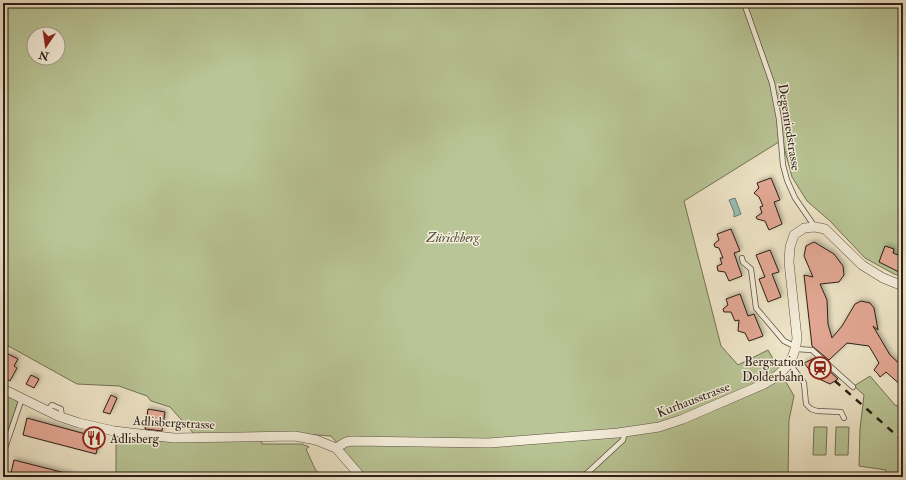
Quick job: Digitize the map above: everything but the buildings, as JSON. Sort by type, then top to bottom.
[{"type":"street","points":[[815,227],[825,229],[862,265],[872,272],[903,286]]},
{"type":"street","name":"Kurhausstrasse","points":[[336,448],[346,442],[352,441],[489,443],[625,432],[659,427],[683,420],[764,384],[776,377],[790,364],[796,348],[797,338],[789,262],[790,247],[794,235],[804,228],[815,227]]},
{"type":"street","name":"Adlisbergstrasse","points":[[3,389],[62,418],[96,428],[144,436],[174,438],[295,436],[316,440],[336,448],[361,477]]},
{"type":"lane","name":"Degenriedstrasse","points":[[744,3],[772,83],[779,119],[782,165],[795,198],[815,227]]},
{"type":"lane","points":[[742,258],[743,262],[751,269],[756,308],[784,341],[796,348],[812,350],[853,387]]},
{"type":"lane","points":[[790,364],[804,383],[806,404],[811,409],[817,411],[842,412],[844,418]]},
{"type":"lane","points":[[3,454],[22,398]]},
{"type":"lane","points":[[583,477],[623,440],[625,432]]},
{"type":"green space","name":"Zürichberg","points":[[3,3],[903,3],[903,277],[894,274],[865,258],[830,221],[807,201],[792,177],[782,140],[684,201],[721,346],[738,365],[768,350],[794,396],[789,420],[788,477],[367,477],[331,436],[303,434],[259,434],[262,444],[302,444],[309,447],[306,449],[315,469],[322,477],[116,477],[116,434],[195,435],[170,407],[151,401],[147,396],[119,386],[77,384],[3,343]]},
{"type":"green space","points":[[870,376],[895,405],[903,408],[903,477],[886,477],[886,470],[859,466],[860,429],[864,395],[854,386]]},
{"type":"green space","points":[[3,385],[19,399],[3,446]]},
{"type":"green space","points":[[814,427],[827,427],[826,455],[813,455]]},
{"type":"green space","points":[[836,427],[849,427],[848,455],[835,455]]},
{"type":"water","points":[[735,198],[741,214],[734,217],[734,212],[729,200]]},
{"type":"railway","points":[[835,381],[903,441]]},
{"type":"place","name":"Bergstation Dolderbahn","points":[[820,368]]},
{"type":"place","name":"Adlisberg","points":[[94,438]]}]
